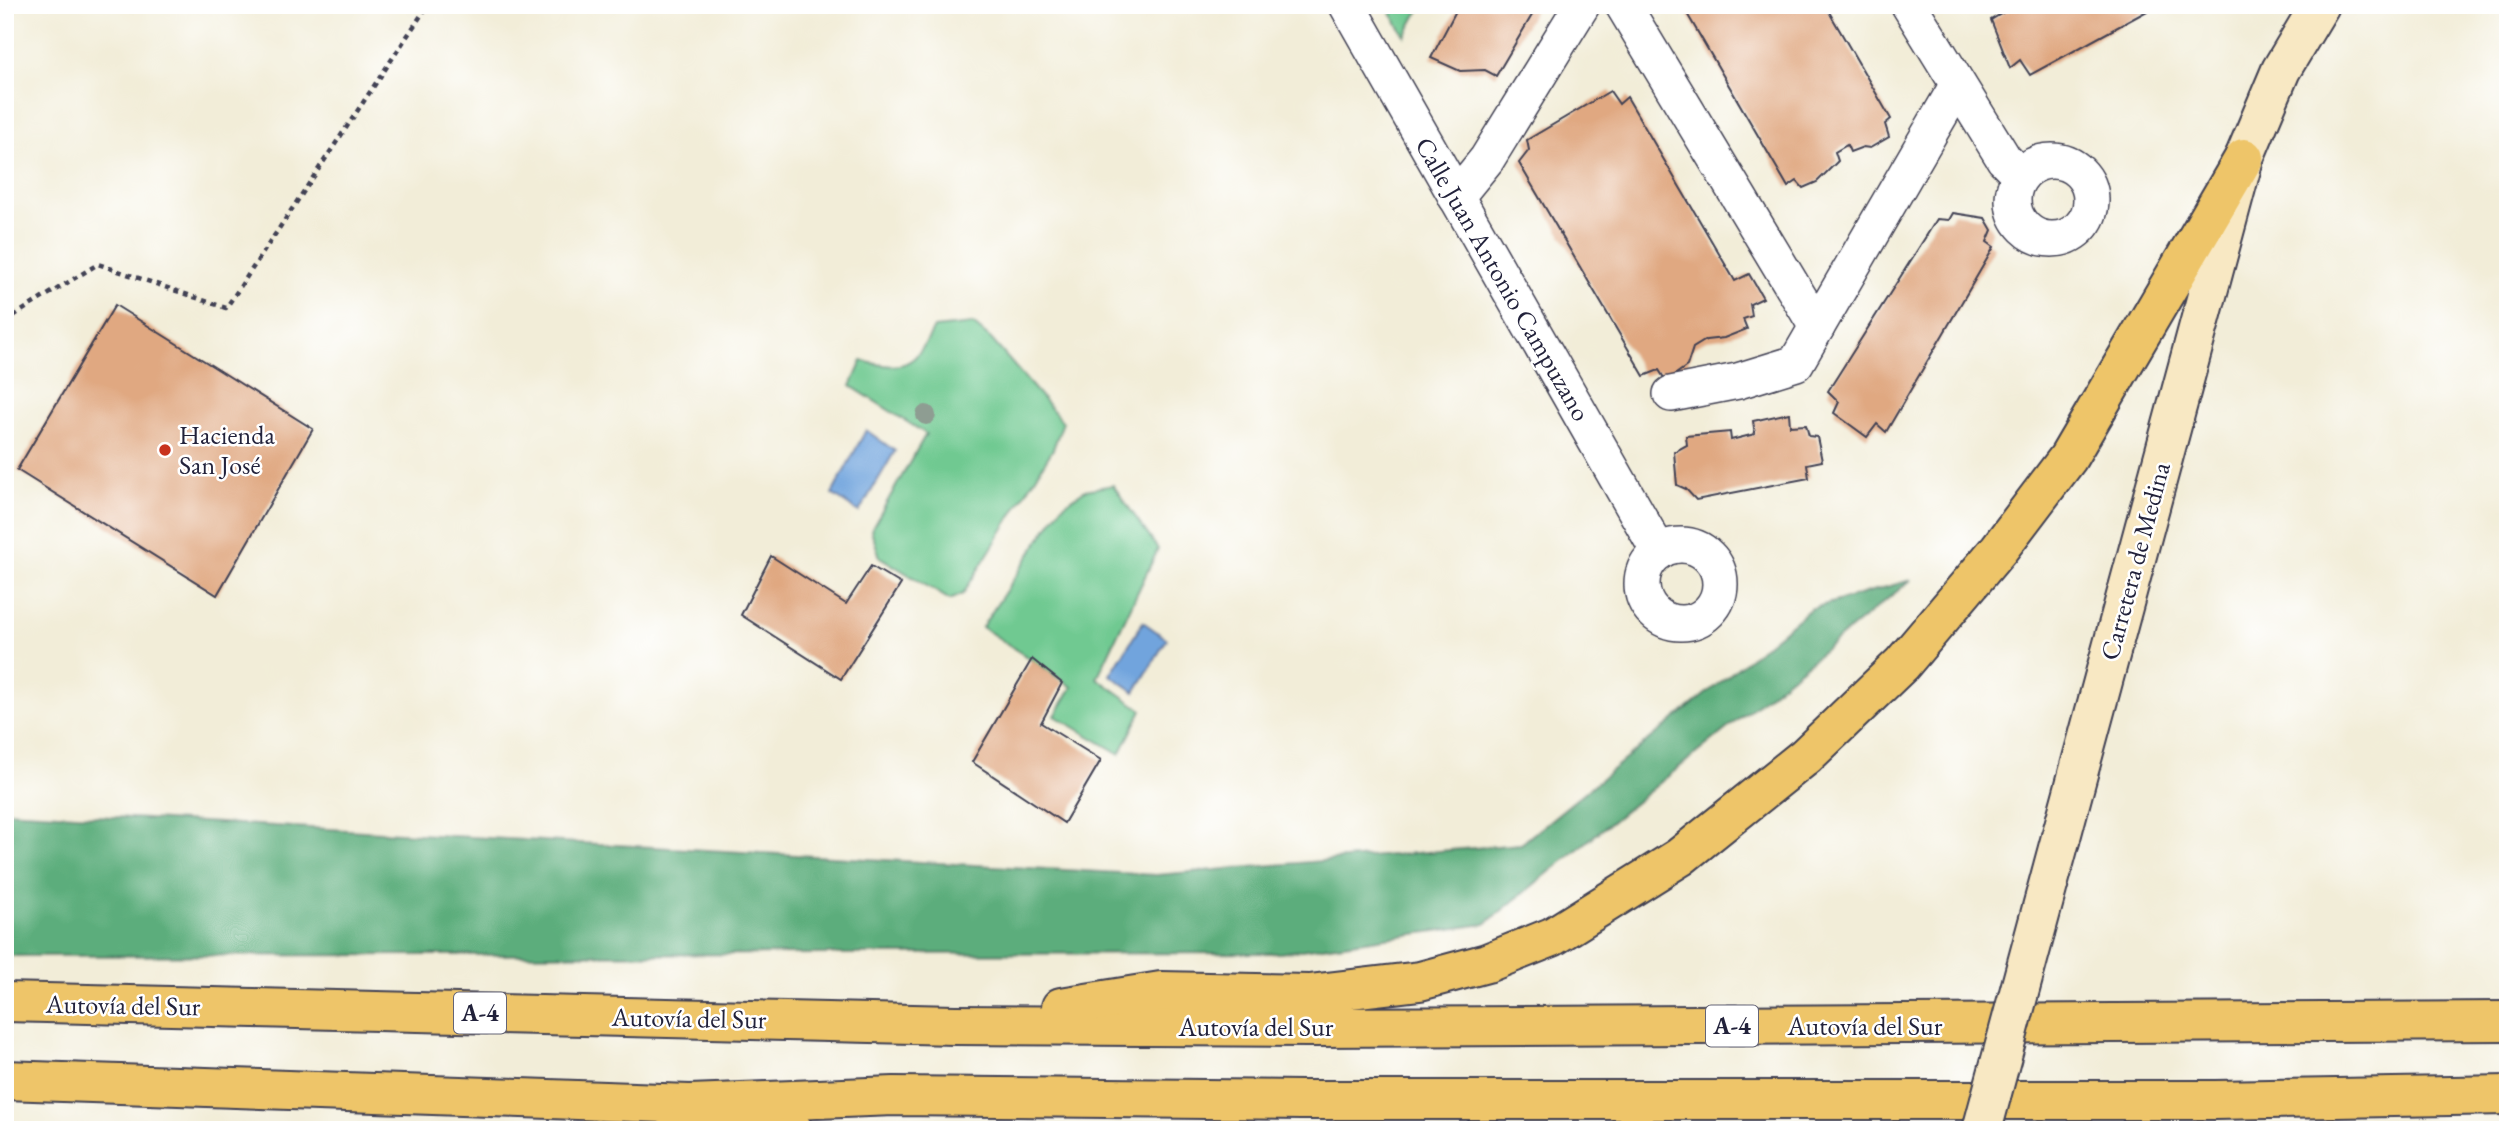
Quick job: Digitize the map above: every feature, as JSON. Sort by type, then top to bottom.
[{"type":"highway","points":[[955,1025],[1161,991],[1310,994],[1420,981],[1487,963],[1552,937],[1680,857],[1806,757],[1892,674],[1998,549],[2068,458],[2244,158]]},
{"type":"highway","name":"Autovía del Sur","points":[[5,1002],[955,1025],[1352,1027],[2508,1021]]},
{"type":"highway","points":[[5,1080],[690,1104],[894,1096],[1301,1100],[2215,1100],[2508,1095]]},
{"type":"highway","points":[[690,1104],[793,1130]]},
{"type":"main road","name":"Carretera de Medina","points":[[1982,1130],[2244,158],[2281,70],[2320,5]]},
{"type":"street","name":"Calle Juan Antonio Campuzano","points":[[1347,5],[1659,552]]},
{"type":"street","points":[[1456,197],[1487,159],[1581,5]]},
{"type":"street","points":[[1623,5],[1817,327]]},
{"type":"street","points":[[1910,5],[2004,159],[2021,176]]},
{"type":"street","points":[[1671,394],[1738,381],[1796,363],[1957,86]]},
{"type":"path","points":[[5,321],[98,264],[226,308],[428,5]]},
{"type":"green space","points":[[1386,5],[1422,5],[1405,36]]},
{"type":"green space","points":[[973,324],[991,339],[1063,422],[1053,449],[963,594],[950,600],[880,557],[871,530],[926,434],[851,386],[862,361],[888,366],[906,363],[920,351],[934,328]]},
{"type":"green space","points":[[1113,485],[1158,549],[1097,678],[1142,710],[1120,754],[1055,716],[1072,687],[982,627],[1062,506],[1085,490]]},
{"type":"green space","points":[[1911,580],[1485,924],[1280,953],[5,956],[5,811],[1156,875],[1521,844],[1810,609]]},
{"type":"water","points":[[866,430],[895,451],[859,512],[832,494]]},
{"type":"water","points":[[1143,622],[1167,639],[1135,692],[1110,675]]},
{"type":"building","points":[[1459,5],[1538,5],[1496,76],[1485,70],[1460,71],[1431,58]]},
{"type":"building","points":[[1682,5],[1825,5],[1891,119],[1885,124],[1889,137],[1870,148],[1863,147],[1850,152],[1847,145],[1835,152],[1838,161],[1817,182],[1803,188],[1797,181],[1788,187]]},
{"type":"building","points":[[2016,5],[2158,5],[2030,75],[2020,60],[2010,68],[1991,20]]},
{"type":"building","points":[[1610,91],[1619,104],[1627,97],[1735,281],[1749,274],[1763,298],[1750,304],[1752,316],[1743,319],[1747,329],[1724,338],[1706,340],[1693,348],[1687,366],[1666,381],[1659,370],[1644,376],[1519,163],[1529,150],[1527,140]]},
{"type":"building","points":[[1953,213],[1985,218],[1992,230],[1987,242],[1994,247],[1886,432],[1877,424],[1867,437],[1834,413],[1839,402],[1828,391],[1937,219],[1949,220]]},
{"type":"building","name":"Hacienda San José","points":[[115,305],[313,429],[217,595],[17,470]]},
{"type":"building","points":[[1789,413],[1790,426],[1806,425],[1809,436],[1817,437],[1822,461],[1807,464],[1809,478],[1696,500],[1686,489],[1677,485],[1674,452],[1687,445],[1686,436],[1730,432],[1731,440],[1755,434],[1753,421]]},
{"type":"building","points":[[771,556],[846,604],[871,566],[901,584],[841,679],[741,615]]},
{"type":"building","points":[[1032,659],[1062,683],[1041,723],[1101,760],[1064,823],[972,762]]},
{"type":"place","name":"Hacienda San José","points":[[165,450]]}]
